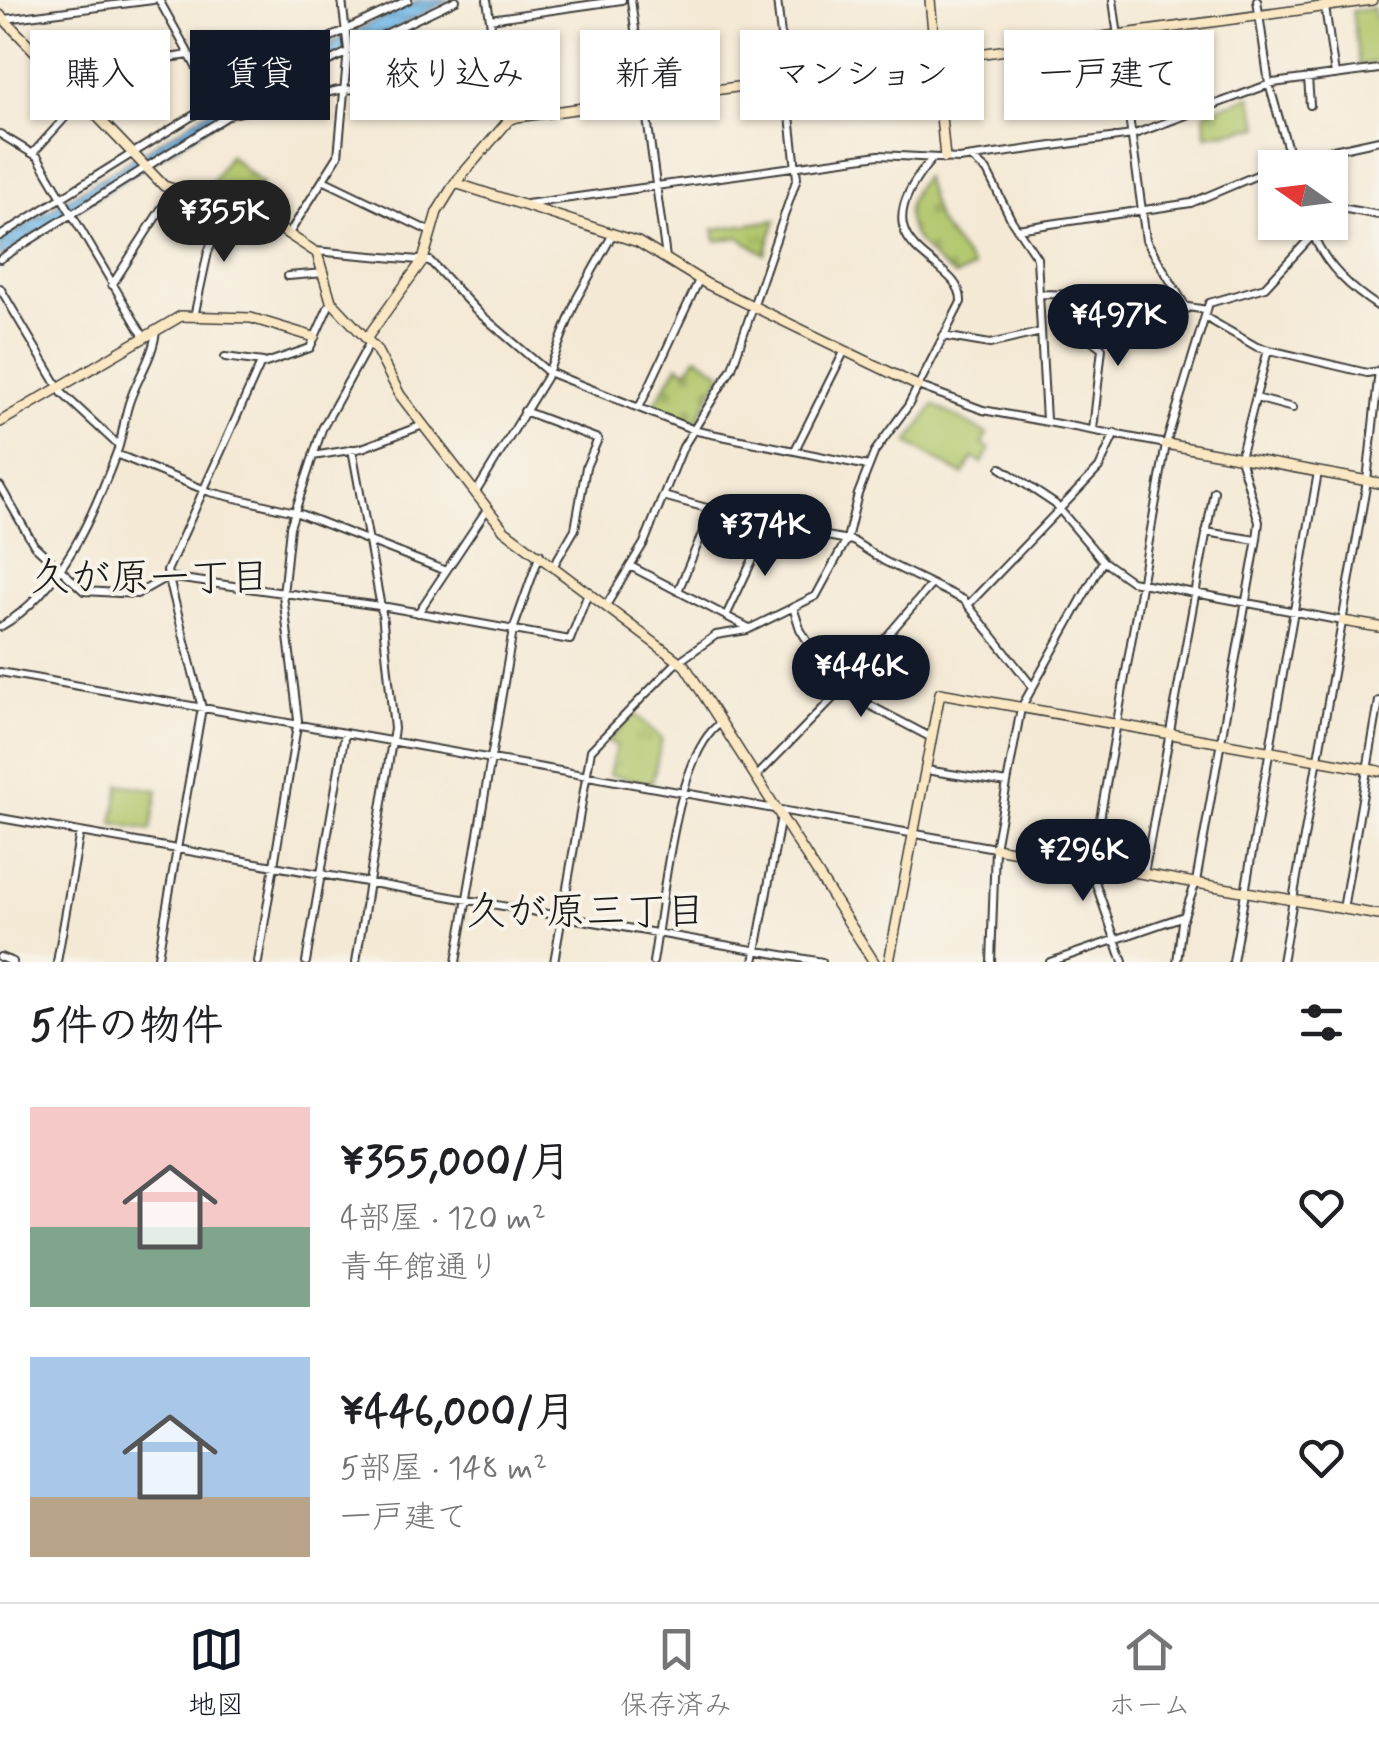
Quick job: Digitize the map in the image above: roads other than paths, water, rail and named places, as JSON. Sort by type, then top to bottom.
[{"type":"street","points":[[2,17],[156,0],[190,55],[170,58]]},
{"type":"street","points":[[288,234],[338,156],[348,49],[342,0]]},
{"type":"street","points":[[330,39],[408,0]]},
{"type":"street","points":[[330,59],[456,0]]},
{"type":"street","points":[[487,0],[492,30]]},
{"type":"street","points":[[490,19],[622,0]]},
{"type":"street","points":[[631,0],[635,30]]},
{"type":"street","points":[[777,0],[781,30]]},
{"type":"street","points":[[930,0],[933,30]]},
{"type":"street","points":[[1114,0],[1117,30]]},
{"type":"street","points":[[1257,0],[1269,84],[1291,150]]},
{"type":"street","points":[[1155,30],[1372,0]]},
{"type":"street","points":[[1325,6],[1336,76]]},
{"type":"street","points":[[2,17],[30,47]]},
{"type":"street","points":[[526,204],[879,155],[930,160],[971,158],[1132,136],[1269,84],[1379,69]]},
{"type":"street","points":[[1308,78],[1310,105]]},
{"type":"street","points":[[330,93],[350,90]]},
{"type":"street","points":[[0,236],[190,117]]},
{"type":"street","points":[[34,154],[64,120]]},
{"type":"street","points":[[101,120],[164,186],[262,216],[314,250],[430,262],[480,313],[548,372],[697,432],[868,466]]},
{"type":"street","points":[[0,258],[222,120]]},
{"type":"street","points":[[258,962],[298,725],[283,595],[295,512],[322,429],[368,341],[423,260],[436,212],[504,120]]},
{"type":"street","points":[[647,120],[666,259]]},
{"type":"street","points":[[606,604],[630,566],[684,447],[697,432],[732,368],[756,308],[799,165],[793,120]]},
{"type":"street","points":[[942,120],[945,158]]},
{"type":"street","points":[[1130,120],[1146,240],[1187,309]]},
{"type":"street","points":[[0,134],[34,154],[144,337]]},
{"type":"street","points":[[1334,150],[1379,140]]},
{"type":"street","points":[[971,158],[987,171],[1037,258],[1046,420]]},
{"type":"street","points":[[554,962],[591,750],[681,661],[716,635],[750,629],[816,596],[848,539],[868,466],[918,386],[961,294],[909,238],[902,207],[906,190],[930,160]]},
{"type":"street","points":[[1017,229],[1190,202],[1258,174]]},
{"type":"street","points":[[322,180],[431,232]]},
{"type":"street","points":[[455,183],[614,232],[700,280],[956,403],[1379,482]]},
{"type":"street","points":[[112,284],[174,189]]},
{"type":"street","points":[[194,316],[208,252],[228,206]]},
{"type":"street","points":[[1348,209],[1379,215]]},
{"type":"street","points":[[476,492],[548,372],[577,298],[614,232]]},
{"type":"street","points":[[1123,962],[1092,864],[1166,444],[1208,303],[1265,287],[1308,240]]},
{"type":"street","points":[[1315,240],[1348,287],[1379,307]]},
{"type":"street","points":[[314,250],[331,301],[368,341],[424,425],[504,530],[681,661],[874,962]]},
{"type":"street","points":[[288,276],[324,272]]},
{"type":"street","points":[[639,408],[700,280]]},
{"type":"street","points":[[0,288],[58,387],[117,450],[204,490],[295,512],[446,571]]},
{"type":"street","points":[[1040,294],[1118,296],[1187,309],[1206,314],[1268,350],[1367,373],[1379,370],[1376,430],[1282,962]]},
{"type":"street","points":[[225,357],[263,362],[310,348],[331,301]]},
{"type":"street","points":[[0,422],[179,317],[251,318],[314,338]]},
{"type":"street","points":[[0,627],[25,613],[62,570],[117,450],[129,402],[149,362],[156,330]]},
{"type":"street","points":[[943,336],[990,344],[1041,332]]},
{"type":"street","points":[[1082,333],[1102,348],[1094,430]]},
{"type":"street","points":[[1177,962],[1184,916],[1196,882],[1259,522],[1240,458],[1268,350]]},
{"type":"street","points":[[795,450],[844,352]]},
{"type":"street","points":[[156,962],[202,708],[167,577],[263,362]]},
{"type":"street","points":[[1256,398],[1293,408]]},
{"type":"street","points":[[524,411],[598,439],[586,467],[575,529],[554,564]]},
{"type":"street","points":[[313,456],[352,449],[424,425]]},
{"type":"street","points":[[968,605],[1098,468],[1115,433]]},
{"type":"street","points":[[352,449],[380,607],[394,742],[356,962]]},
{"type":"street","points":[[1001,468],[1058,510],[1103,561],[1142,584],[1379,627]]},
{"type":"street","points":[[1233,962],[1318,472]]},
{"type":"street","points":[[0,486],[34,546],[84,591],[136,594],[167,577],[380,607],[570,640],[589,591]]},
{"type":"street","points":[[1144,874],[1214,491]]},
{"type":"street","points":[[664,496],[769,525],[848,539],[968,605],[1032,686]]},
{"type":"street","points":[[418,613],[488,508]]},
{"type":"street","points":[[678,591],[712,510]]},
{"type":"street","points":[[726,616],[769,525]]},
{"type":"street","points":[[1206,532],[1256,540]]},
{"type":"street","points":[[456,962],[514,630],[540,554]]},
{"type":"street","points":[[991,962],[995,848],[1020,708],[1103,561]]},
{"type":"street","points":[[630,566],[750,629]]},
{"type":"street","points":[[756,777],[840,691],[931,585]]},
{"type":"street","points":[[794,607],[800,629],[840,691],[930,737]]},
{"type":"street","points":[[0,672],[1379,915]]},
{"type":"street","points":[[889,962],[940,693],[1379,771]]},
{"type":"street","points":[[1342,909],[1379,701]]},
{"type":"street","points":[[653,962],[682,793],[703,739],[722,722]]},
{"type":"street","points":[[306,962],[345,734]]},
{"type":"street","points":[[924,769],[1007,783]]},
{"type":"street","points":[[754,962],[779,812]]},
{"type":"street","points":[[0,818],[822,962]]},
{"type":"street","points":[[58,962],[80,832]]},
{"type":"street","points":[[1050,962],[1184,916]]},
{"type":"street","points":[[0,957],[13,962]]},
{"type":"water","points":[[419,0],[450,0],[391,30],[357,30]]},
{"type":"water","points":[[350,33],[350,51],[330,61],[330,43]]},
{"type":"water","points":[[195,120],[218,120],[0,258],[0,241]]},
{"type":"district","name":"久が原一丁目","points":[[150,579]]},
{"type":"district","name":"久が原三丁目","points":[[586,913]]}]
